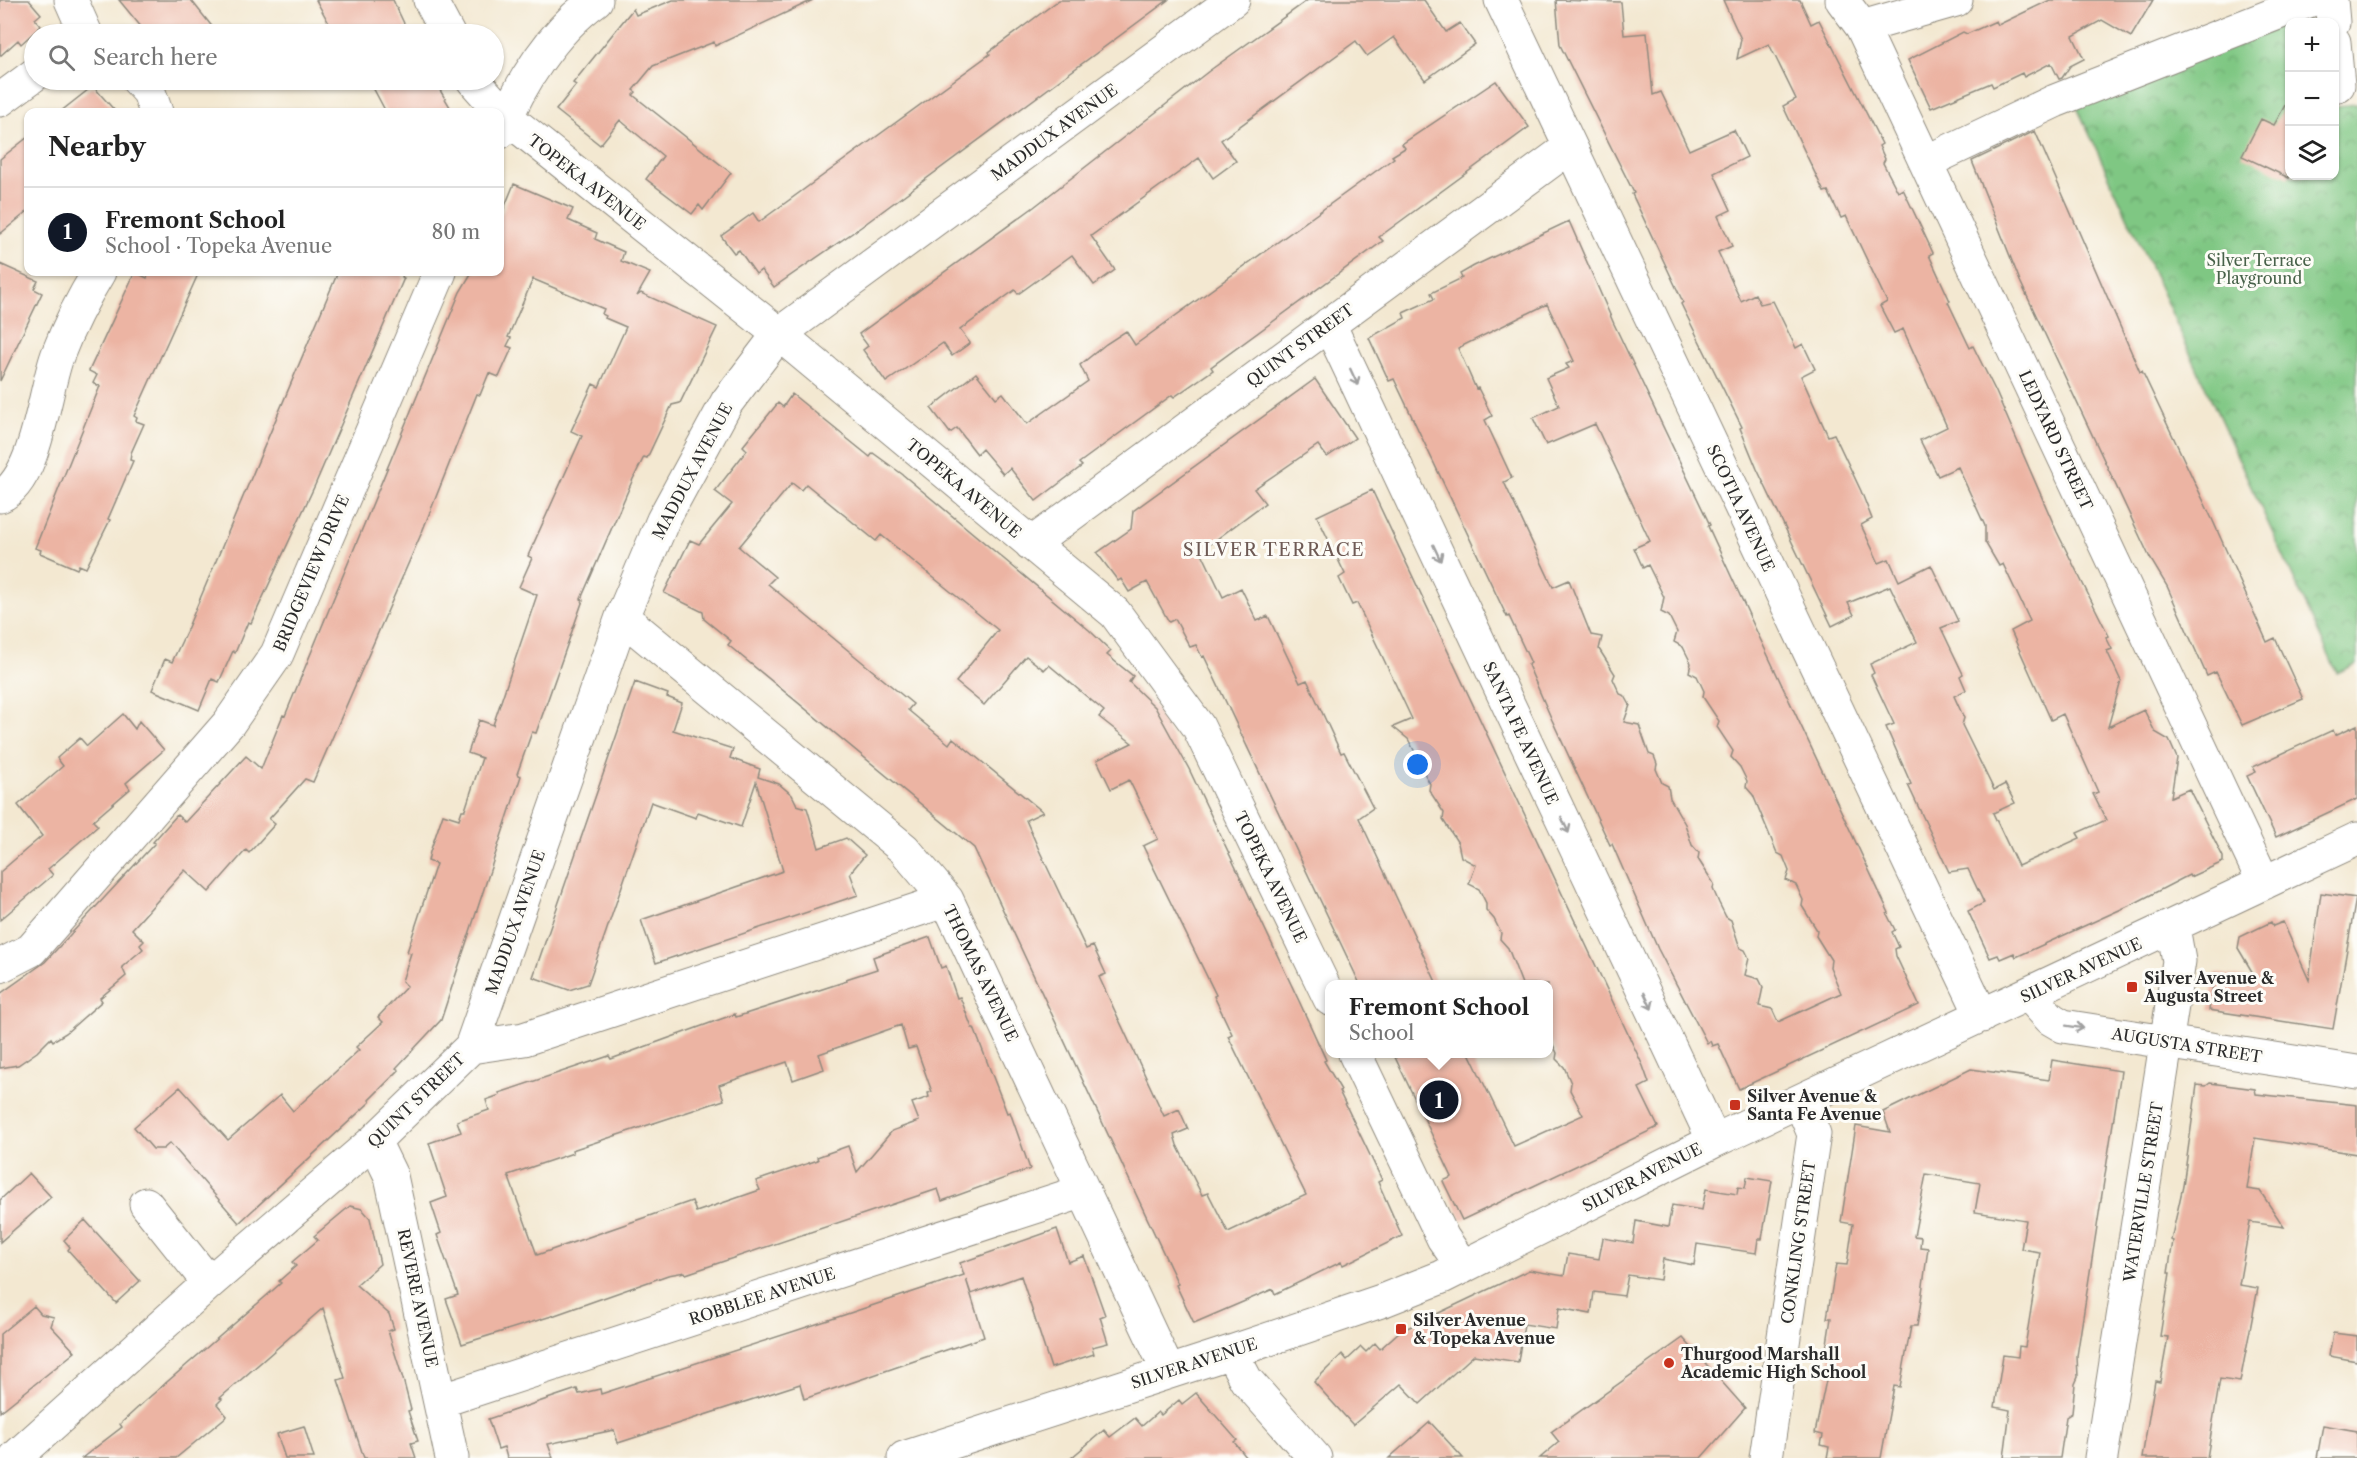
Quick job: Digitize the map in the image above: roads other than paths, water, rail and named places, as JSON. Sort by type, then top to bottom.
[{"type":"street","points":[[71,0],[82,24]]},
{"type":"street","points":[[430,0],[443,24]]},
{"type":"street","points":[[504,122],[531,72],[575,15],[596,0]]},
{"type":"street","name":"MADDUX AVENUE","points":[[471,1047],[622,617],[663,520],[727,402],[779,334],[1233,0]]},
{"type":"street","name":"SCOTIA AVENUE","points":[[1501,0],[1982,1016]]},
{"type":"street","name":"LEDYARD STREET","points":[[1842,0],[1862,27],[2264,883]]},
{"type":"street","points":[[1862,27],[1956,0]]},
{"type":"street","points":[[1926,162],[2055,101],[2311,0]]},
{"type":"street","points":[[2331,0],[2333,18]]},
{"type":"street","points":[[0,100],[24,82]]},
{"type":"street","points":[[147,90],[155,108]]},
{"type":"street","name":"TOPEKA AVENUE","points":[[481,90],[492,108]]},
{"type":"street","name":"TOPEKA AVENUE","points":[[504,125],[779,334],[1114,613],[1198,726],[1325,991]]},
{"type":"street","name":"QUINT STREET","points":[[1031,544],[1570,147]]},
{"type":"street","points":[[0,496],[17,482],[28,464],[57,355],[83,296],[96,276]]},
{"type":"street","name":"BRIDGEVIEW DRIVE","points":[[0,966],[31,950],[229,723],[277,654],[438,276]]},
{"type":"street","name":"SANTA FE AVENUE","points":[[1329,324],[1714,1141]]},
{"type":"street","name":"THOMAS AVENUE","points":[[622,617],[904,849],[947,900],[1168,1371]]},
{"type":"street","name":"SILVER AVENUE","points":[[908,1458],[1384,1300],[1463,1267],[1714,1141],[2357,839]]},
{"type":"street","name":"QUINT STREET","points":[[15,1458],[209,1283],[374,1141],[471,1047],[524,1038],[947,900]]},
{"type":"street","name":"WATERVILLE STREET","points":[[2101,1458],[2179,961],[2173,927]]},
{"type":"street","name":"AUGUSTA STREET","points":[[2029,994],[2051,1019],[2063,1026],[2357,1072]]},
{"type":"street","points":[[1357,1058],[1443,1238],[1463,1267]]},
{"type":"street","name":"CONKLING STREET","points":[[1767,1458],[1814,1134],[1800,1101]]},
{"type":"street","name":"REVERE AVENUE","points":[[374,1141],[391,1176],[452,1458]]},
{"type":"street","name":"ROBBLEE AVENUE","points":[[440,1401],[1084,1191]]},
{"type":"street","points":[[146,1204],[209,1283]]},
{"type":"street","points":[[1231,1352],[1246,1380],[1315,1458]]},
{"type":"place","name":"Silver Avenue & Augusta Street","points":[[2132,987]]},
{"type":"place","name":"Fremont School","points":[[1439,1100]]},
{"type":"place","name":"Silver Avenue & Santa Fe Avenue","points":[[1735,1105]]},
{"type":"place","name":"Silver Avenue & Topeka Avenue","points":[[1401,1329]]},
{"type":"place","name":"Thurgood Marshall Academic High School","points":[[1669,1363]]},
{"type":"district","name":"SILVER TERRACE","points":[[1274,550]]},
{"type":"park label","name":"Silver Terrace Playground","points":[[2259,269]]}]
